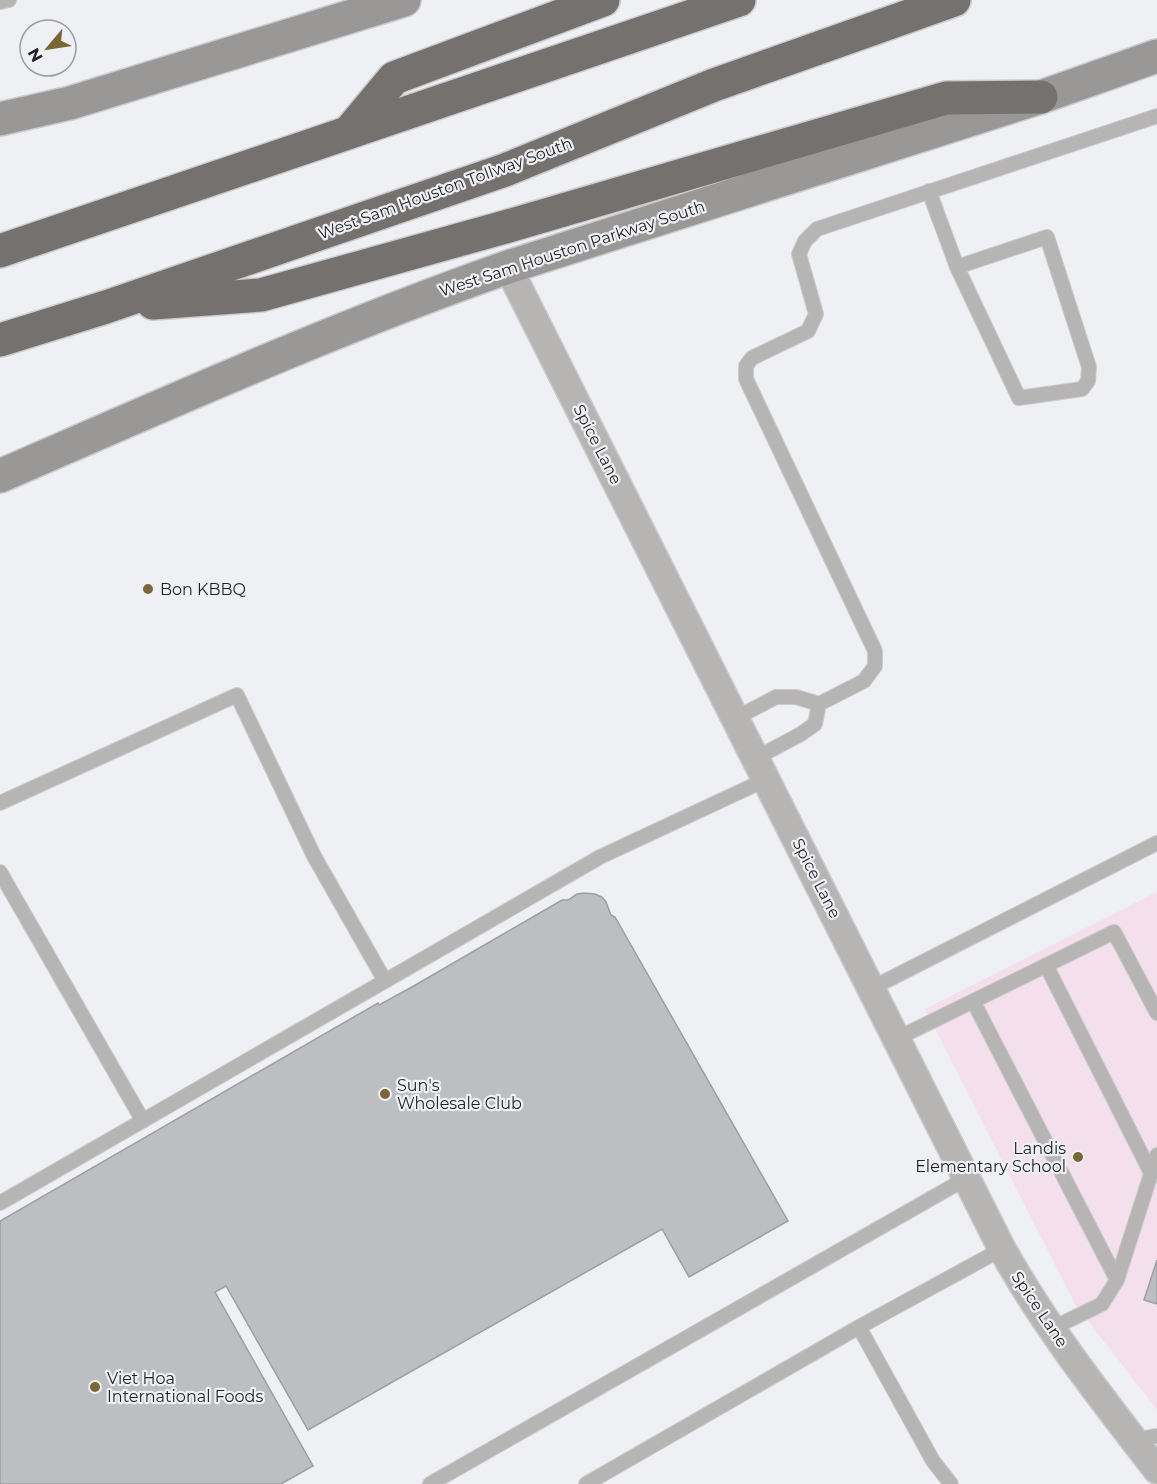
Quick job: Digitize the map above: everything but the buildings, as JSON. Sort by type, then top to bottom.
[{"type":"highway","points":[[349,132],[394,78],[603,0]]},
{"type":"highway","points":[[0,251],[739,0]]},
{"type":"highway","name":"West Sam Houston Tollway South","points":[[0,340],[106,307],[505,170],[714,85],[954,0]]},
{"type":"highway","points":[[106,307],[261,295],[505,227],[946,98],[1041,97]]},
{"type":"main road","points":[[0,119],[81,99],[404,0]]},
{"type":"main road","name":"West Sam Houston Parkway South","points":[[0,476],[264,362],[441,290],[1041,97],[1157,56]]},
{"type":"street","name":"Spice Lane","points":[[508,267],[1002,1249],[1026,1292],[1051,1329],[1145,1438],[1157,1470]]},
{"type":"lane","points":[[0,2],[9,0]]},
{"type":"lane","points":[[736,718],[776,697],[796,697],[819,704],[864,681],[875,666],[875,651],[746,379],[746,366],[752,358],[808,331],[813,323],[816,314],[799,254],[805,241],[817,229],[1157,116]]},
{"type":"lane","points":[[928,191],[957,267],[1019,398],[1082,389],[1088,381],[1089,367],[1047,237],[957,267]]},
{"type":"lane","points":[[0,802],[237,694],[314,856],[385,981]]},
{"type":"lane","points":[[0,1203],[600,857],[761,769],[815,724],[819,704]]},
{"type":"lane","points":[[872,988],[1157,843]]},
{"type":"lane","points":[[0,872],[143,1121]]},
{"type":"lane","points":[[896,1039],[1114,932],[1157,1013]]},
{"type":"lane","points":[[1046,966],[1151,1173]]},
{"type":"lane","points":[[973,1001],[1117,1280]]},
{"type":"lane","points":[[1051,1329],[1102,1304],[1117,1280],[1157,1155]]},
{"type":"lane","points":[[430,1484],[967,1178]]},
{"type":"lane","points":[[586,1484],[859,1327],[1002,1249]]},
{"type":"lane","points":[[859,1327],[933,1461],[951,1484]]},
{"type":"shaded area","name":"Landis Elementary School","points":[[1157,892],[1157,1410],[1075,1304],[925,1009]]},
{"type":"place","name":"Bon KBBQ","points":[[148,589]]},
{"type":"place","name":"Sun's Wholesale Club","points":[[385,1094]]},
{"type":"place","name":"Landis Elementary School","points":[[1078,1157]]},
{"type":"place","name":"Viet Hoa International Foods","points":[[95,1387]]}]
